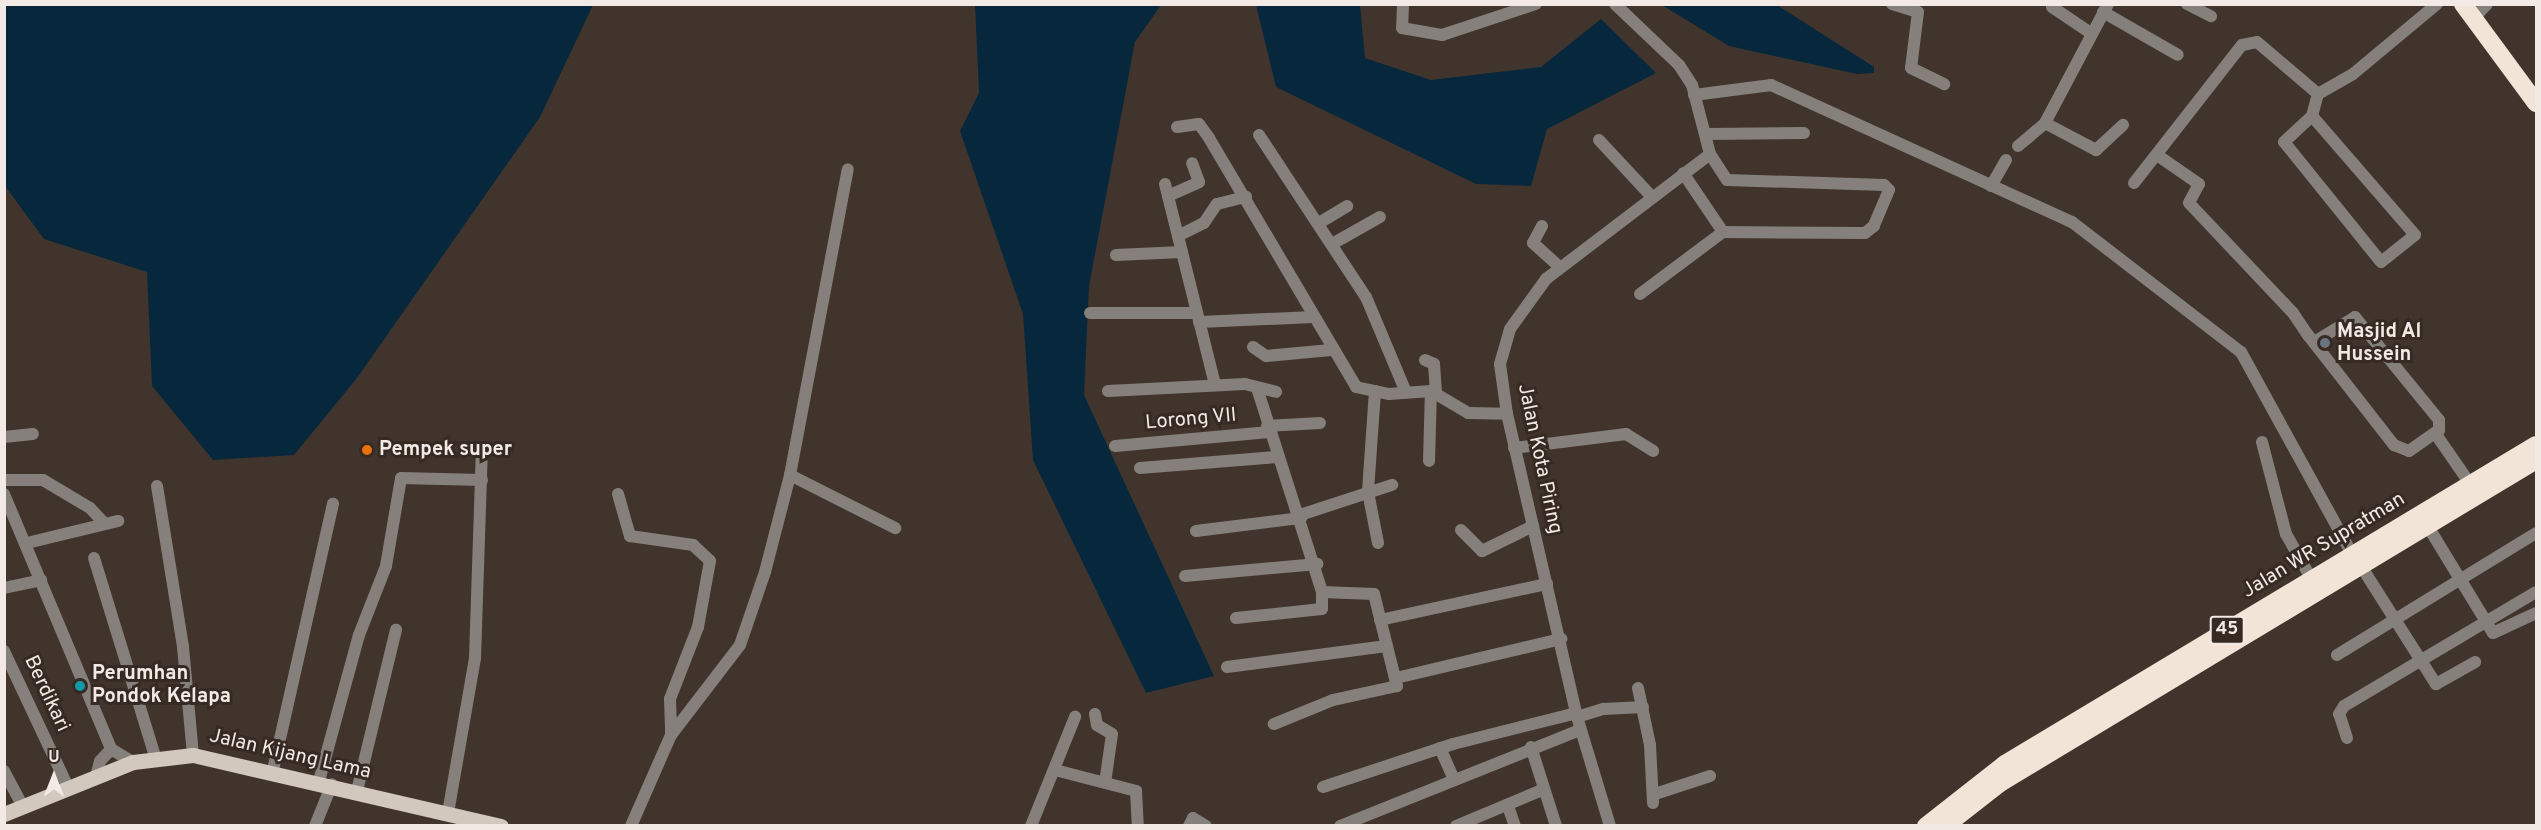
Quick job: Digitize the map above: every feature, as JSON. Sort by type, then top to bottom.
[{"type":"highway","points":[[2469,11],[2536,103]]},
{"type":"highway","name":"Jalan WR Supratman","points":[[2424,521],[2471,485],[2536,445]]},
{"type":"highway","name":"Jalan WR Supratman","points":[[1945,825],[2000,783],[2357,560],[2536,460]]},
{"type":"highway","name":"Jalan WR Supratman","points":[[1926,825],[2005,764],[2312,580],[2357,560]]},
{"type":"main road","name":"Jalan Kijang Lama","points":[[4,814],[133,762],[156,756],[193,755],[273,770],[448,813],[470,822],[501,825]]},
{"type":"street","points":[[1403,4],[1402,26],[1409,31],[1467,30],[1536,4]]},
{"type":"street","points":[[1615,4],[1665,48],[1694,95],[1710,154],[1727,180],[1884,185],[1888,190],[1874,226],[1865,233],[1723,232],[1640,294]]},
{"type":"street","points":[[1892,4],[1918,12],[1911,68],[1944,84]]},
{"type":"street","points":[[2187,4],[2211,16]]},
{"type":"street","points":[[2312,116],[2415,236],[2381,262],[2284,142],[2312,116],[2318,94],[2353,74],[2437,4]]},
{"type":"street","points":[[2469,11],[2487,4]]},
{"type":"street","points":[[2052,8],[2092,34]]},
{"type":"street","points":[[2018,146],[2045,123],[2106,8],[2178,55]]},
{"type":"street","points":[[2134,183],[2200,97],[2250,42],[2318,94]]},
{"type":"street","points":[[1694,95],[1771,85],[2072,222],[2241,352],[2357,560],[2397,618],[2436,684],[2475,662]]},
{"type":"street","points":[[2045,123],[2096,150],[2123,125]]},
{"type":"street","points":[[1177,127],[1199,124],[1246,197],[1331,350],[1356,387],[1375,391],[1434,392],[1468,413],[1506,414]]},
{"type":"street","points":[[1706,134],[1804,133]]},
{"type":"street","points":[[1259,135],[1319,223],[1386,336],[1406,392]]},
{"type":"street","points":[[1599,140],[1651,196]]},
{"type":"street","name":"Jalan Kota Piring","points":[[1610,825],[1578,720],[1561,639],[1506,414],[1500,364],[1504,341],[1535,290],[1560,267],[1651,196],[1710,154]]},
{"type":"street","points":[[2157,155],[2199,184],[2189,203],[2314,342],[2400,450],[2409,451],[2435,433],[2439,420],[2355,317],[2314,342]]},
{"type":"street","points":[[1991,186],[2006,160]]},
{"type":"street","points":[[1192,163],[1199,182],[1167,190],[1215,384]]},
{"type":"street","points":[[631,825],[671,735],[740,645],[790,475],[848,169]]},
{"type":"street","points":[[1683,173],[1723,232]]},
{"type":"street","points":[[1178,236],[1204,223],[1217,204],[1246,197]]},
{"type":"street","points":[[1319,223],[1347,206]]},
{"type":"street","points":[[1332,244],[1380,217]]},
{"type":"street","points":[[1542,226],[1533,243],[1560,267]]},
{"type":"street","points":[[1116,255],[1182,252]]},
{"type":"street","points":[[1090,313],[1198,317],[1313,317]]},
{"type":"street","points":[[1254,347],[1266,356],[1331,350]]},
{"type":"street","points":[[1425,360],[1434,363],[1429,461]]},
{"type":"street","points":[[1108,391],[1215,384],[1276,392]]},
{"type":"street","points":[[1236,618],[1322,609],[1322,592],[1317,564],[1268,429],[1257,388]]},
{"type":"street","points":[[1375,391],[1368,492],[1378,543]]},
{"type":"street","name":"Lorong VII","points":[[1115,446],[1320,423]]},
{"type":"street","points":[[2435,433],[2471,485]]},
{"type":"street","points":[[1514,448],[1626,434],[1653,451]]},
{"type":"street","points":[[4,437],[33,435]]},
{"type":"street","points":[[2262,442],[2286,534],[2312,580]]},
{"type":"street","points":[[448,813],[472,685],[482,451]]},
{"type":"street","points":[[1140,468],[1278,457]]},
{"type":"street","points":[[790,475],[895,528]]},
{"type":"street","points":[[315,825],[358,634],[386,566],[401,478],[482,480]]},
{"type":"street","points":[[4,480],[43,480],[90,508],[104,523]]},
{"type":"street","points":[[1196,531],[1300,516],[1392,485]]},
{"type":"street","points":[[157,486],[182,636],[193,755]]},
{"type":"street","points":[[4,494],[27,543],[111,749],[133,762]]},
{"type":"street","points":[[618,494],[630,536],[693,545],[710,561],[698,627],[670,699],[671,735]]},
{"type":"street","points":[[273,770],[333,504]]},
{"type":"street","points":[[27,543],[118,521]]},
{"type":"street","points":[[2424,521],[2488,623],[2499,634],[2536,613]]},
{"type":"street","points":[[1461,530],[1482,551],[1533,526]]},
{"type":"street","points":[[2337,655],[2536,533]]},
{"type":"street","points":[[94,558],[156,756]]},
{"type":"street","points":[[1185,576],[1317,564]]},
{"type":"street","points":[[4,588],[41,580]]},
{"type":"street","points":[[1380,620],[1547,584]]},
{"type":"street","points":[[1274,724],[1333,700],[1392,691],[1396,678],[1373,593],[1322,592]]},
{"type":"street","points":[[2347,738],[2339,714],[2344,706],[2424,662],[2536,592]]},
{"type":"street","points":[[357,791],[396,630]]},
{"type":"street","points":[[1396,678],[1561,639]]},
{"type":"street","points":[[1227,667],[1387,646]]},
{"type":"street","name":"Berdikari","points":[[4,651],[68,787]]},
{"type":"street","points":[[1638,688],[1643,707],[1654,798],[1710,777]]},
{"type":"street","points":[[1340,825],[1531,747],[1578,720],[1604,709],[1643,707]]},
{"type":"street","points":[[1095,714],[1097,725],[1112,734],[1105,783]]},
{"type":"street","points":[[1031,825],[1075,717]]},
{"type":"street","points":[[1323,787],[1440,748],[1578,720]]},
{"type":"street","points":[[1531,747],[1542,790],[1556,825]]},
{"type":"street","points":[[1440,748],[1454,779]]},
{"type":"street","points":[[96,777],[100,761],[111,749]]},
{"type":"street","points":[[1055,770],[1138,793],[1138,825]]},
{"type":"street","points":[[4,771],[22,806]]},
{"type":"street","points":[[1456,825],[1508,806],[1542,790]]},
{"type":"street","points":[[1508,806],[1515,825]]},
{"type":"street","points":[[1189,825],[1193,818],[1206,825]]},
{"type":"water","points":[[5,4],[593,5],[540,117],[357,378],[294,455],[213,460],[152,386],[147,272],[44,239],[5,186]]},
{"type":"water","points":[[975,5],[1161,5],[1135,42],[1089,286],[1084,395],[1214,676],[1146,693],[1033,460],[1023,314],[960,131],[979,93]]},
{"type":"water","points":[[1256,5],[1360,5],[1365,58],[1431,80],[1541,67],[1601,19],[1656,73],[1547,129],[1531,186],[1476,184],[1276,87]]},
{"type":"water","points":[[1662,5],[1777,5],[1874,67],[1874,73],[1857,74],[1729,46]]},
{"type":"place","name":"Masjid Al Hussein","points":[[2325,343]]},
{"type":"place","name":"Pempek super","points":[[367,450]]},
{"type":"place","name":"Perumhan Pondok Kelapa","points":[[80,686]]}]
